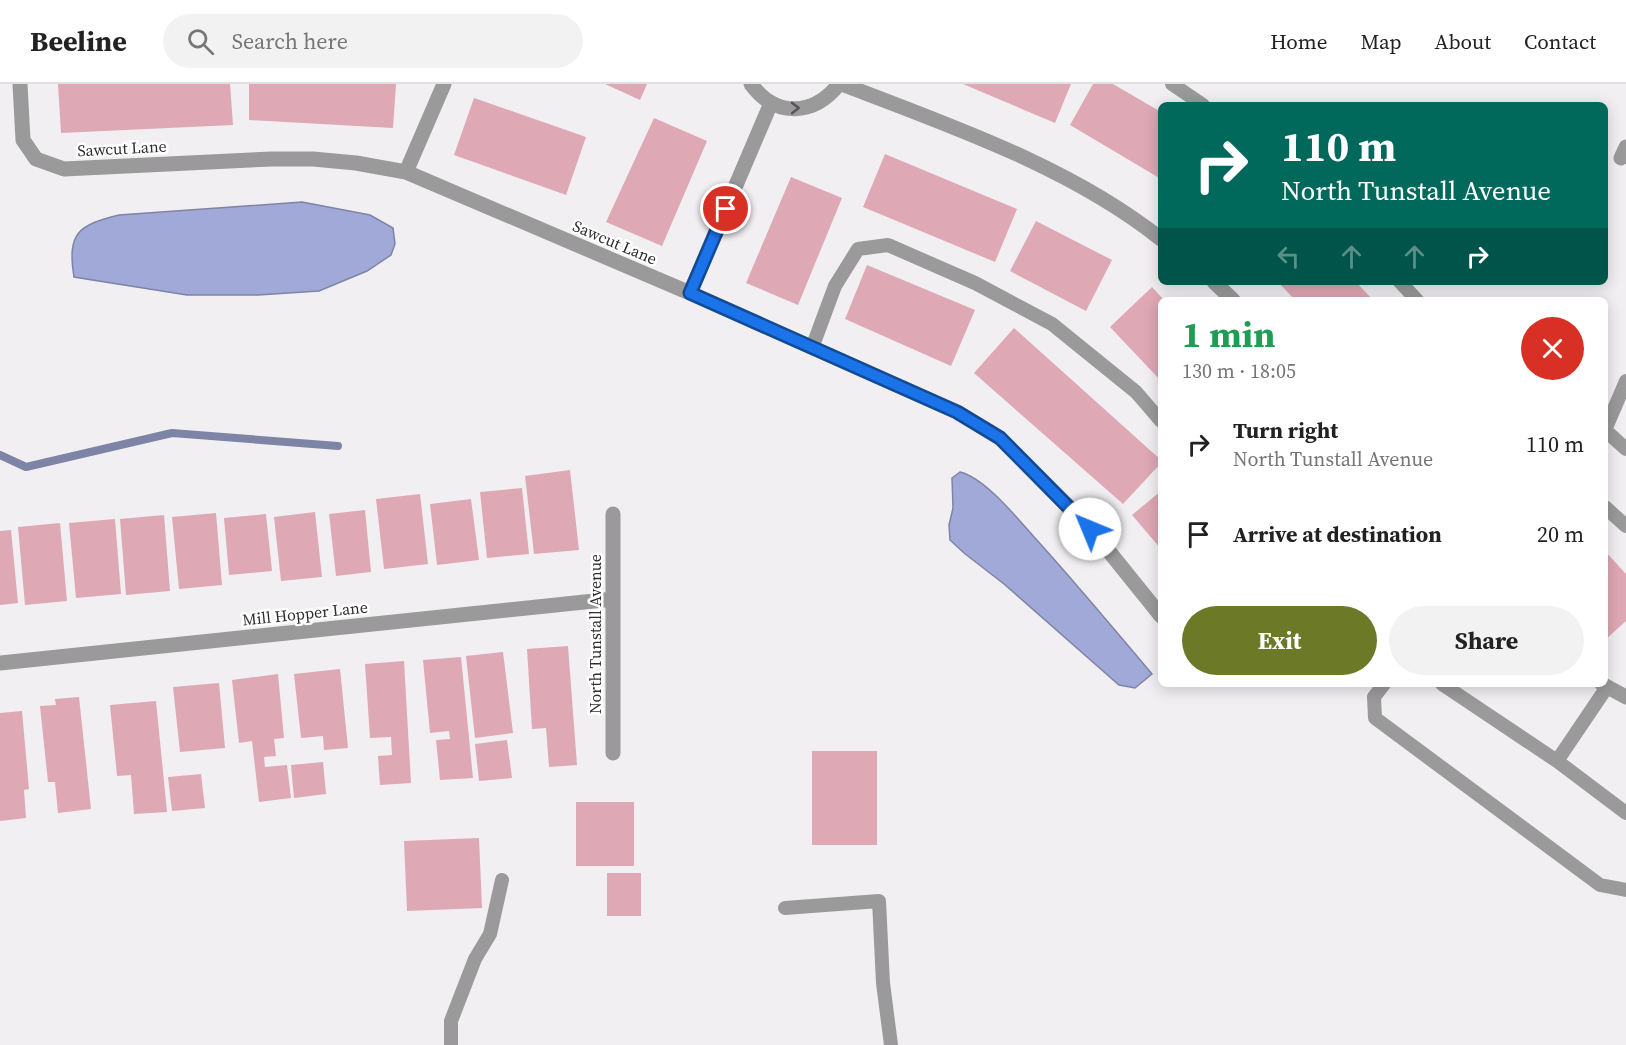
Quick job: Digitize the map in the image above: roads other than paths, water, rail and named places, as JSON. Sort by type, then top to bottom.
[{"type":"street","name":"Sawcut Lane","points":[[20,84],[23,140],[36,159],[64,169],[314,159],[356,163],[406,172],[690,293],[957,412],[1000,438],[1090,529],[1158,611]]},
{"type":"street","points":[[406,172],[444,84]]},
{"type":"street","points":[[751,84],[758,94],[771,103],[786,108],[801,109],[817,104],[830,96],[840,84],[992,143],[1042,165],[1122,211],[1158,236]]},
{"type":"street","points":[[690,293],[771,103]]},
{"type":"street","points":[[1217,285],[1230,297]]},
{"type":"street","name":"North Tunstall Avenue","points":[[613,514],[613,753]]},
{"type":"street","name":"Mill Hopper Lane","points":[[0,663],[613,599]]},
{"type":"street","points":[[1608,687],[1626,697]]},
{"type":"lane","points":[[1172,84],[1199,102]]},
{"type":"lane","points":[[812,348],[835,286],[858,249],[888,245],[975,283],[1052,324],[1137,392],[1158,417]]},
{"type":"lane","points":[[1403,285],[1414,297]]},
{"type":"lane","points":[[1608,423],[1626,381]]},
{"type":"lane","points":[[1608,433],[1626,449]]},
{"type":"lane","points":[[1608,510],[1626,526]]},
{"type":"lane","points":[[1382,687],[1374,697],[1375,718],[1600,885],[1626,890]]},
{"type":"lane","points":[[1446,687],[1557,761],[1626,813]]},
{"type":"lane","points":[[1557,761],[1603,687]]},
{"type":"lane","points":[[451,1045],[451,1021],[475,959],[490,934],[502,880]]},
{"type":"lane","points":[[785,908],[879,900],[883,983],[891,1045]]},
{"type":"water","points":[[302,202],[370,215],[393,228],[395,244],[391,255],[367,271],[319,291],[258,295],[187,295],[74,277],[72,250],[78,233],[85,227],[105,219],[119,215]]},
{"type":"water","points":[[960,472],[980,482],[1010,510],[1152,674],[1135,688],[1119,685],[950,540],[949,525],[953,508],[952,478]]},
{"type":"waterway","points":[[0,455],[26,467],[172,433],[338,446]]}]
